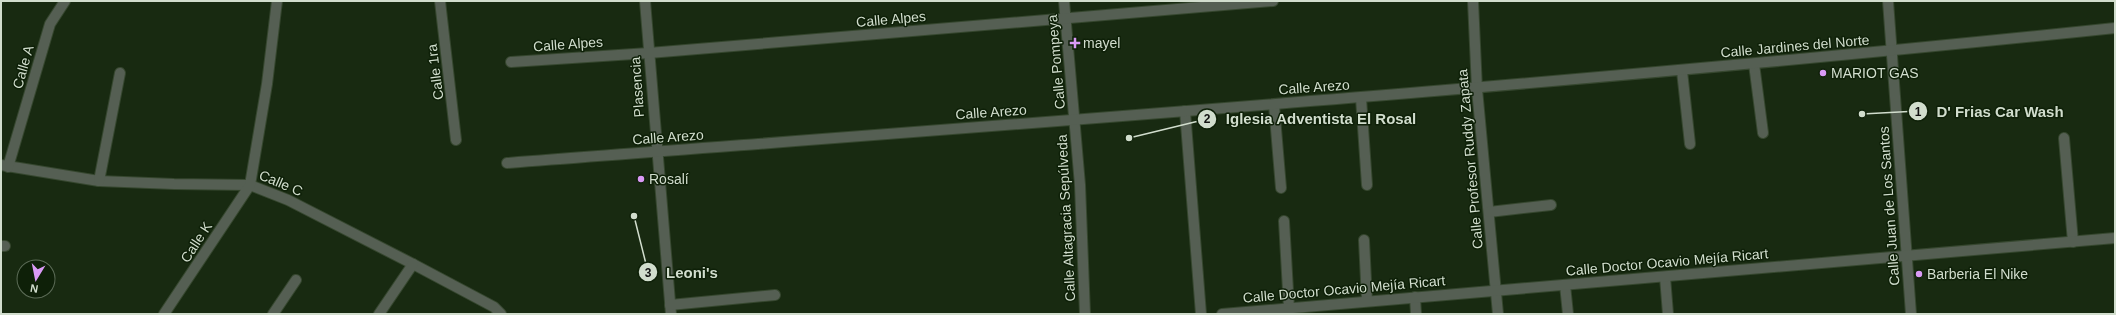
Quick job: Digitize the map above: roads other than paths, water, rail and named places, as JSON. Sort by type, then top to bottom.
[{"type":"street","name":"Calle A","points":[[5,166],[50,24],[65,1]]},
{"type":"street","points":[[250,185],[267,84],[277,1]]},
{"type":"street","name":"Calle 1ra","points":[[440,1],[456,140]]},
{"type":"street","name":"Plasencia","points":[[645,1],[656,152],[671,310]]},
{"type":"street","name":"Calle Pompeya","points":[[1064,1],[1075,120]]},
{"type":"street","name":"Calle Alpes","points":[[511,62],[649,53],[1273,1]]},
{"type":"street","name":"Calle Profesor Ruddy Zapata","points":[[1472,1],[1477,89],[1498,314]]},
{"type":"street","name":"Calle Juan de Los Santos","points":[[1888,1],[1911,314]]},
{"type":"street","name":"Calle Jardines del Norte","points":[[1477,89],[1892,52],[2115,28]]},
{"type":"street","points":[[1754,64],[1763,133]]},
{"type":"street","points":[[1682,71],[1690,144]]},
{"type":"street","points":[[99,181],[120,73]]},
{"type":"street","name":"Calle Arezo","points":[[507,163],[1477,89]]},
{"type":"street","points":[[1361,98],[1367,185]]},
{"type":"street","points":[[1274,105],[1280,188]]},
{"type":"street","points":[[1185,111],[1202,314]]},
{"type":"street","name":"Calle Altagracia Sepúlveda","points":[[1075,120],[1085,314]]},
{"type":"street","points":[[2064,138],[2073,242]]},
{"type":"street","name":"Calle C","points":[[5,166],[99,181],[250,185],[288,200],[413,264],[495,312]]},
{"type":"street","name":"Calle K","points":[[164,314],[250,185]]},
{"type":"street","points":[[1489,212],[1551,205]]},
{"type":"street","points":[[1284,221],[1289,308]]},
{"type":"street","name":"Calle Doctor Ocavio Mejía Ricart","points":[[1222,314],[1289,308],[1323,309],[1367,301],[1906,257],[2115,238]]},
{"type":"street","points":[[1364,240],[1367,301]]},
{"type":"street","points":[[380,314],[413,264]]},
{"type":"street","points":[[1666,276],[1668,314]]},
{"type":"street","points":[[273,314],[296,280]]},
{"type":"street","points":[[1565,285],[1568,314]]},
{"type":"street","points":[[671,310],[775,295]]},
{"type":"street","points":[[1415,297],[1416,314]]},
{"type":"place","name":"mayel","points":[[1075,43]]},
{"type":"place","name":"MARIOT GAS","points":[[1823,73]]},
{"type":"place","name":"D' Frias Car Wash","points":[[1862,114]]},
{"type":"place","name":"Iglesia Adventista El Rosal","points":[[1129,138]]},
{"type":"place","name":"Rosalí","points":[[641,179]]},
{"type":"place","name":"Leoni's","points":[[634,216]]},
{"type":"place","name":"Barberia El Nike","points":[[1919,274]]}]
